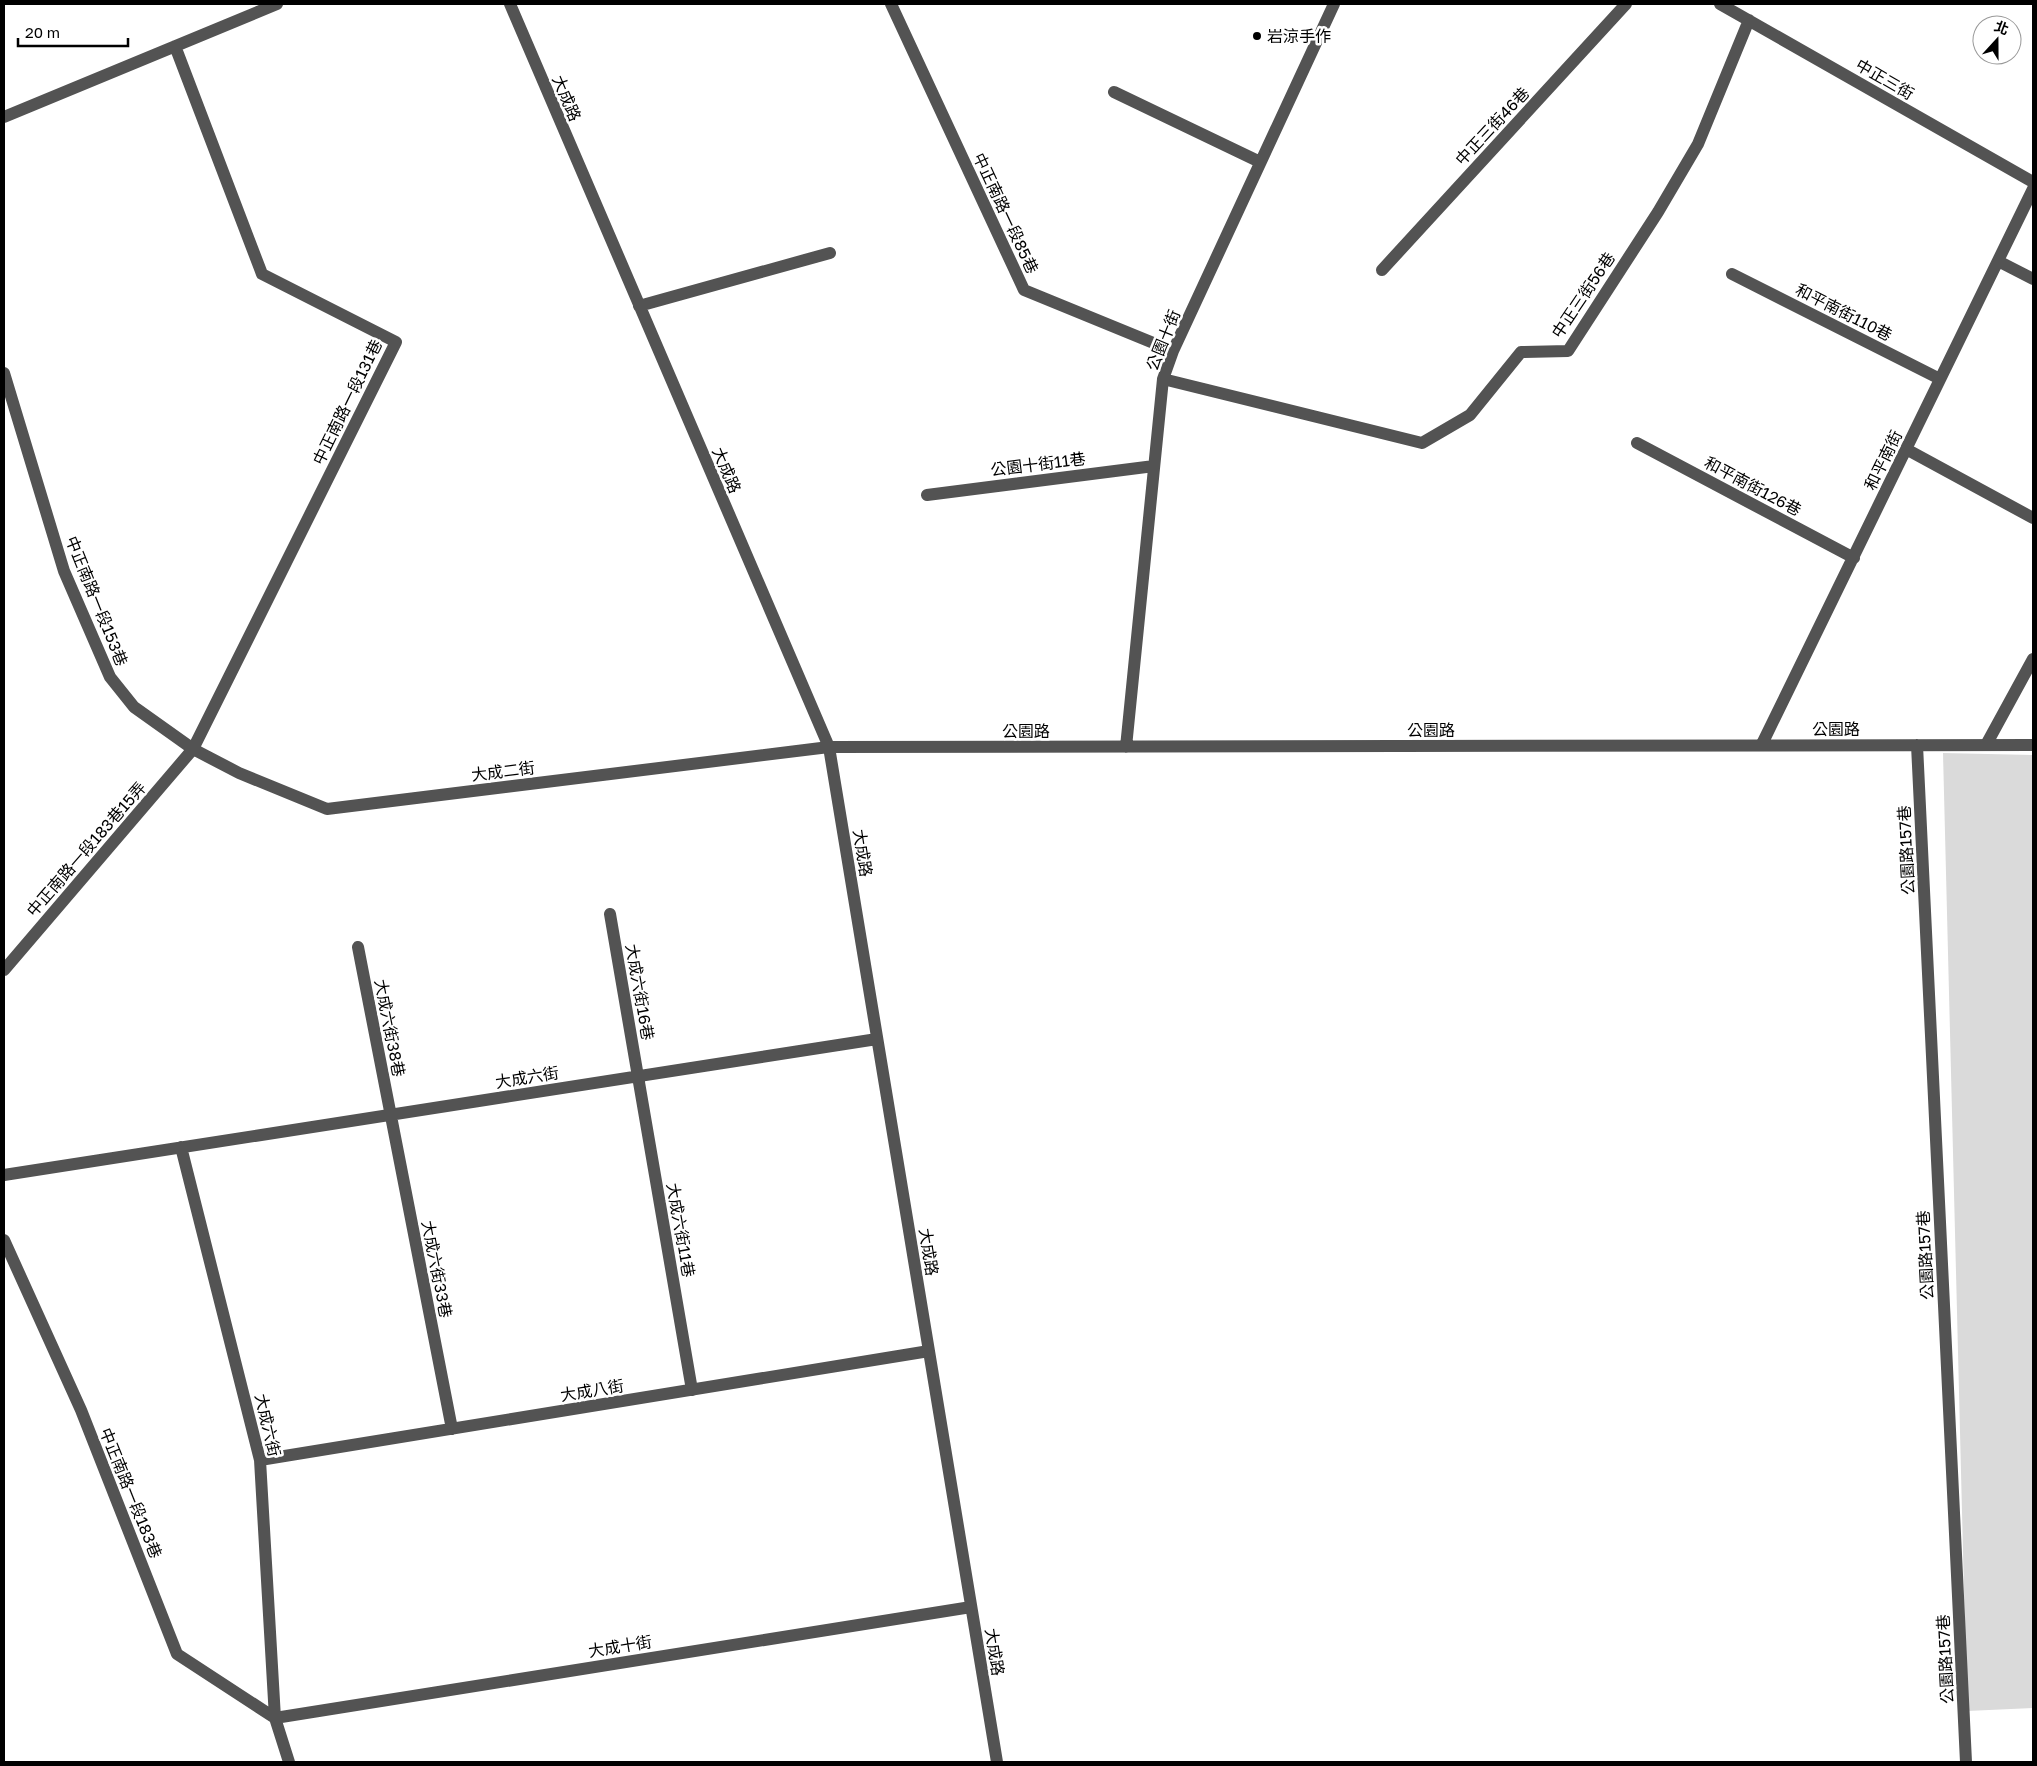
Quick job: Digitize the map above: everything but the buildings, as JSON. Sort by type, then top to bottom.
[{"type":"street","points":[[4,117],[277,4]]},
{"type":"street","name":"大成路","points":[[510,4],[829,747],[997,1762]]},
{"type":"street","name":"中正南路一段85巷","points":[[891,4],[1024,290],[1173,351]]},
{"type":"street","name":"公園十街","points":[[1126,747],[1163,379],[1173,351],[1334,4]]},
{"type":"street","name":"中正三街46巷","points":[[1382,270],[1626,4]]},
{"type":"street","name":"中正三街","points":[[1720,4],[2033,182]]},
{"type":"street","name":"中正三街56巷","points":[[1163,379],[1422,443],[1470,415],[1521,352],[1568,351],[1658,212],[1698,144],[1749,20]]},
{"type":"street","name":"中正南路一段131巷","points":[[175,46],[262,274],[396,342],[193,749]]},
{"type":"street","points":[[1114,92],[1260,162]]},
{"type":"street","name":"和平南街","points":[[1762,744],[2033,189]]},
{"type":"street","points":[[639,306],[830,253]]},
{"type":"street","points":[[1998,261],[2033,278]]},
{"type":"street","name":"和平南街110巷","points":[[1732,274],[1940,379]]},
{"type":"street","name":"中正南路一段153巷","points":[[4,373],[64,571],[110,677],[134,707],[193,749]]},
{"type":"street","name":"和平南街126巷","points":[[1637,443],[1854,558]]},
{"type":"street","points":[[1906,449],[2033,518]]},
{"type":"street","name":"公園十街11巷","points":[[926,495],[1154,466]]},
{"type":"street","points":[[1986,745],[2033,660]]},
{"type":"street","name":"公園路157巷","points":[[1917,745],[1966,1762]]},
{"type":"street","name":"公園路","points":[[829,747],[2033,745]]},
{"type":"street","name":"大成二街","points":[[193,749],[239,774],[327,809],[829,747]]},
{"type":"street","name":"中正南路一段183巷15弄","points":[[4,970],[193,749]]},
{"type":"street","name":"大成六街16巷","points":[[610,914],[638,1076]]},
{"type":"street","name":"大成六街38巷","points":[[358,947],[391,1115]]},
{"type":"street","name":"大成六街","points":[[4,1175],[877,1039]]},
{"type":"street","name":"大成六街11巷","points":[[638,1076],[692,1390]]},
{"type":"street","name":"大成六街33巷","points":[[391,1115],[452,1429]]},
{"type":"street","name":"大成六街","points":[[181,1147],[260,1460],[275,1718],[289,1762]]},
{"type":"street","name":"中正南路一段183巷","points":[[4,1240],[81,1410],[177,1654],[275,1718]]},
{"type":"street","name":"大成八街","points":[[260,1460],[929,1351]]},
{"type":"street","name":"大成十街","points":[[275,1718],[971,1607]]},
{"type":"shaded area","points":[[1943,753],[2033,755],[2033,1708],[1967,1711]]},
{"type":"place","name":"岩涼手作","points":[[1257,36]]}]
